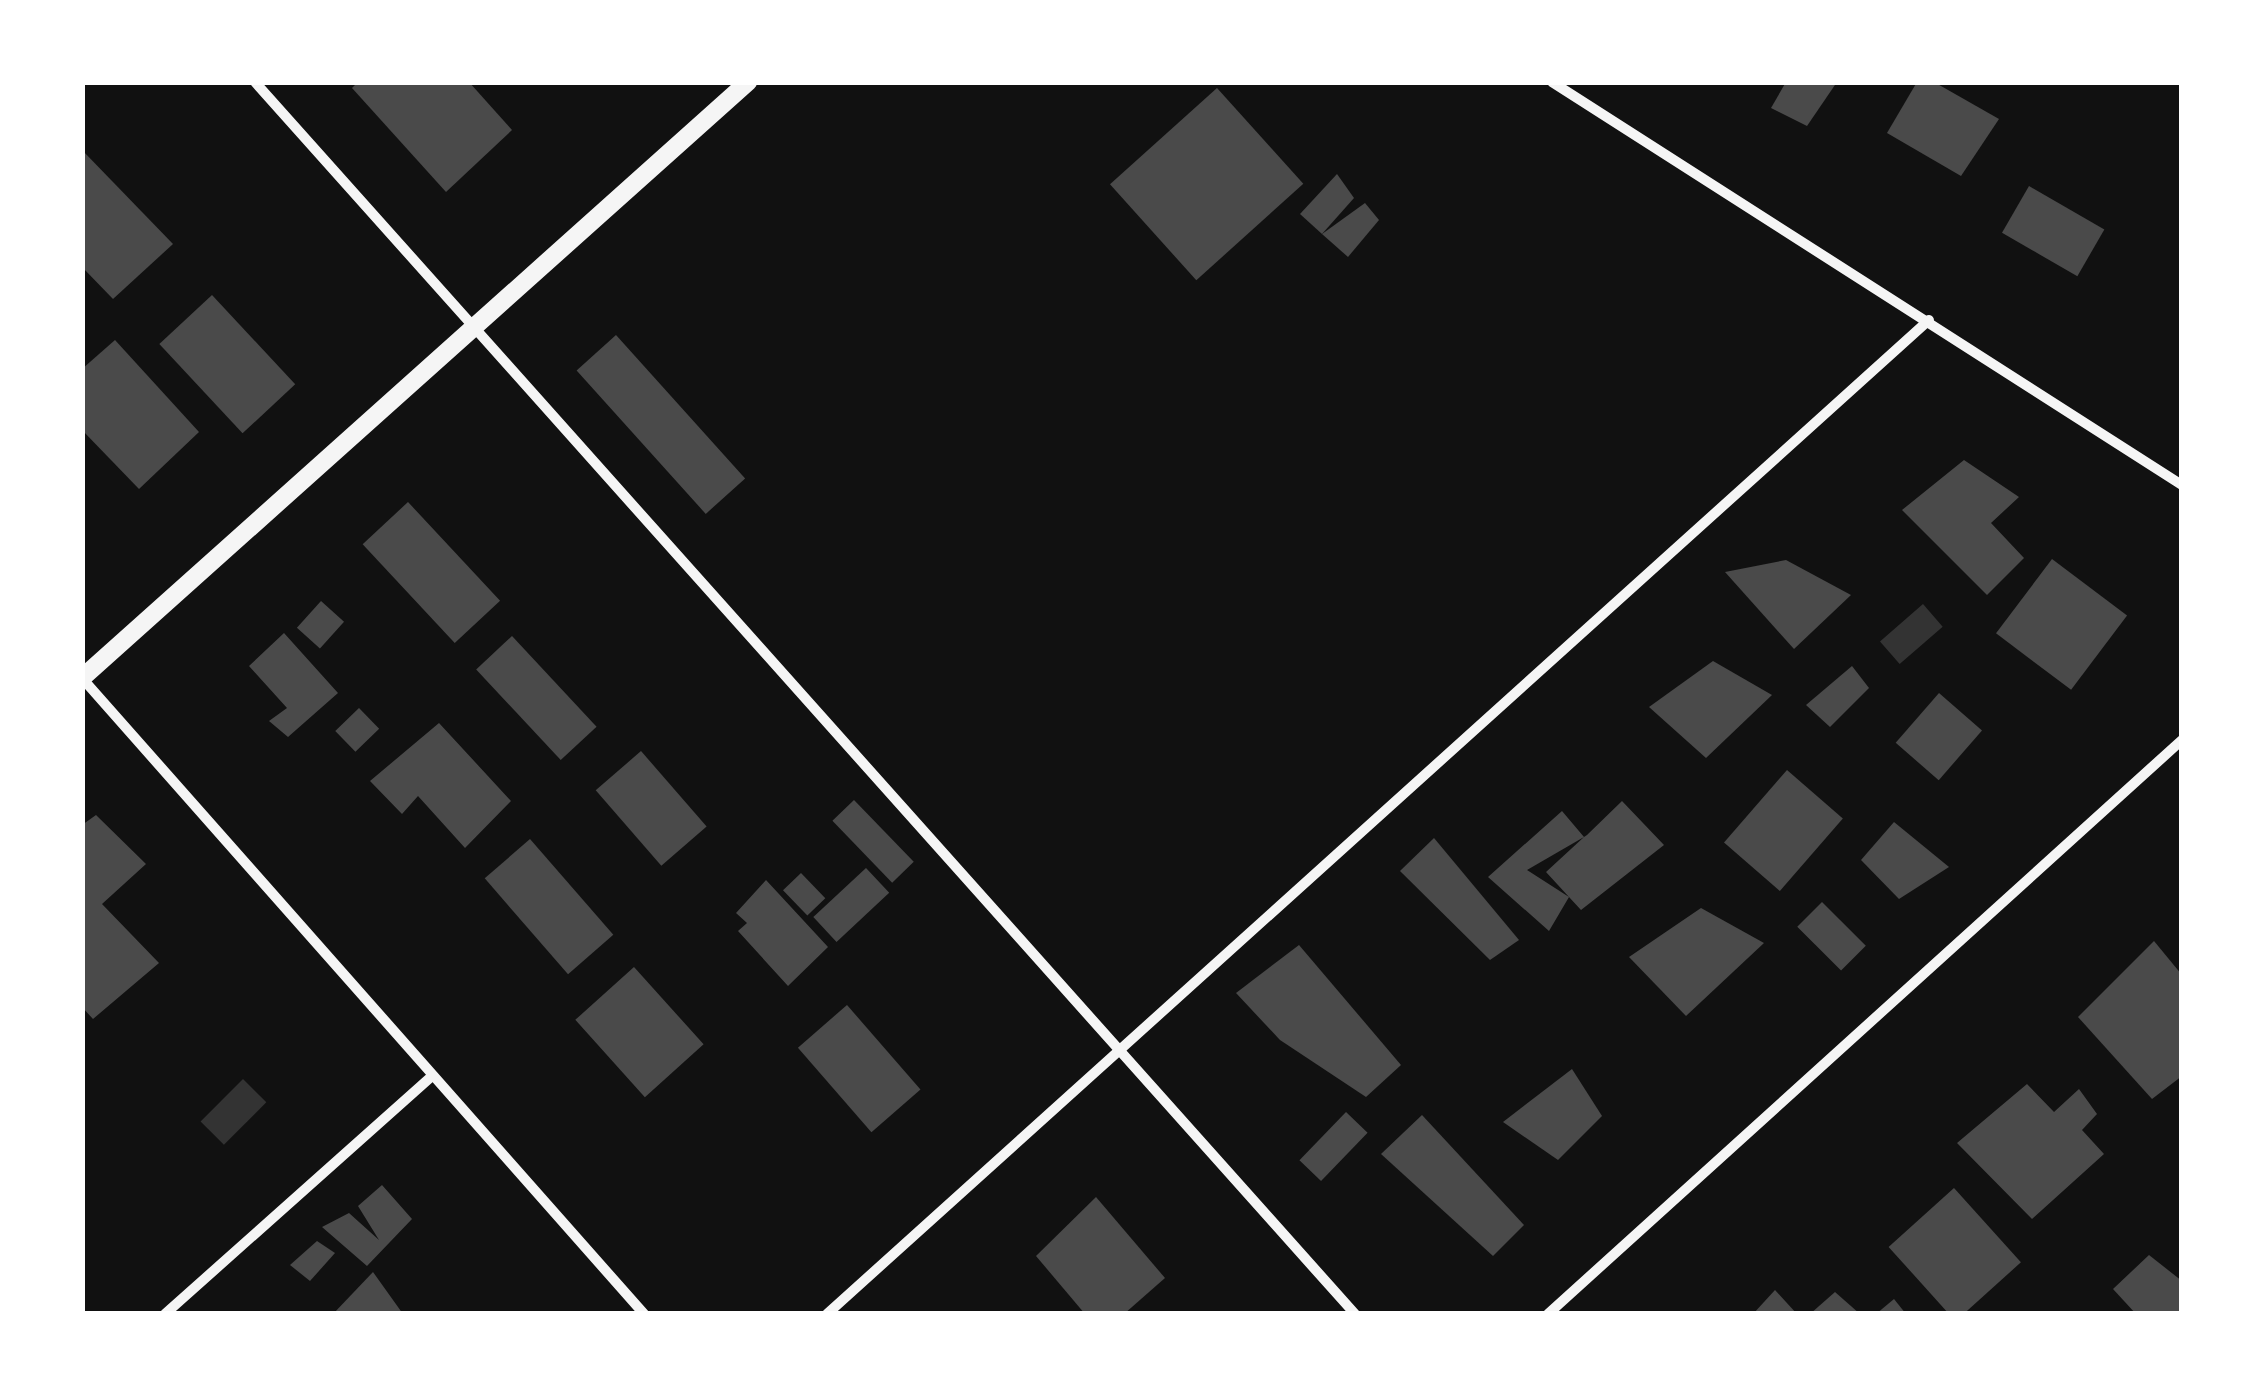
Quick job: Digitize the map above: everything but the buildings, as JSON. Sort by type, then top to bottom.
[{"type":"street","points":[[255,82],[472,333],[1355,1314]]},
{"type":"street","points":[[644,1314],[82,678],[748,82]]},
{"type":"street","points":[[1552,82],[2182,484]]},
{"type":"street","points":[[827,1314],[1929,320]]},
{"type":"street","points":[[1548,1314],[2182,740]]},
{"type":"street","points":[[165,1314],[432,1076]]},
{"type":"shaded area","points":[[1923,604],[1943,627],[1900,664],[1880,641]]},
{"type":"shaded area","points":[[243,1079],[266,1102],[224,1145],[201,1121]]}]
